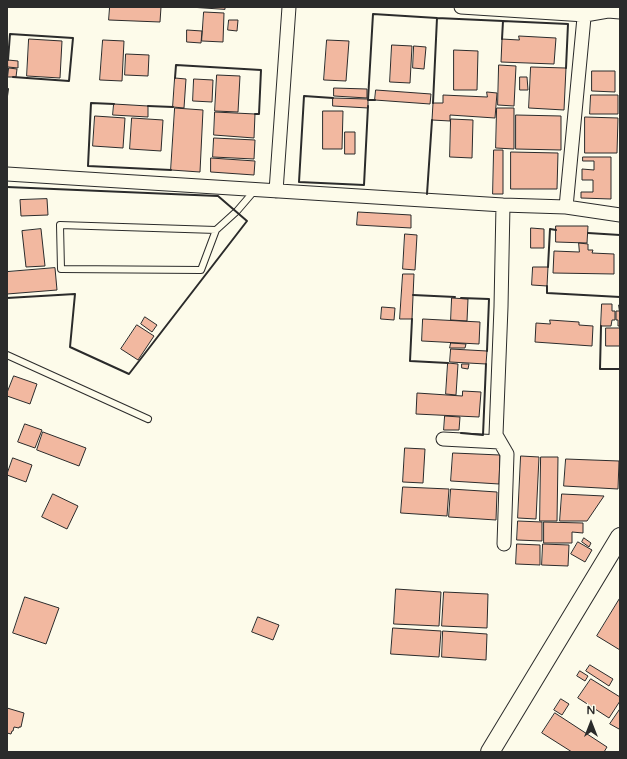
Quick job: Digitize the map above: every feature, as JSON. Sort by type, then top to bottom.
[{"type":"main road","points":[[495,750],[620,537]]},
{"type":"street","points":[[276,191],[289,7]]},
{"type":"street","points":[[461,7],[620,12]]},
{"type":"street","points":[[566,207],[585,11]]},
{"type":"street","points":[[7,174],[503,205],[566,207],[620,215]]},
{"type":"street","points":[[503,205],[496,436],[507,454],[504,544]]},
{"type":"street","points":[[443,439],[500,442]]},
{"type":"lane","points":[[216,230],[60,225],[61,269],[201,270],[216,230],[237,211],[256,190]]},
{"type":"lane","points":[[7,355],[148,419]]},
{"type":"building","points":[[110,7],[161,7],[160,22],[109,20]]},
{"type":"building","points":[[190,7],[225,7],[225,9]]},
{"type":"building","points":[[204,12],[224,13],[223,42],[202,41]]},
{"type":"building","points":[[229,20],[238,20],[237,31],[228,30]]},
{"type":"building","points":[[187,30],[202,31],[201,43],[187,42]]},
{"type":"building","points":[[519,36],[556,38],[554,64],[501,62],[502,39],[519,40]]},
{"type":"building","points":[[29,39],[62,41],[60,78],[27,76]]},
{"type":"building","points":[[103,40],[124,41],[122,81],[100,80]]},
{"type":"building","points":[[327,40],[349,41],[346,81],[324,80]]},
{"type":"building","points":[[392,45],[412,46],[410,83],[390,82]]},
{"type":"building","points":[[414,46],[426,47],[424,69],[413,68]]},
{"type":"building","points":[[454,50],[478,51],[477,90],[454,90]]},
{"type":"building","points":[[126,54],[149,55],[148,76],[125,75]]},
{"type":"building","points":[[8,60],[18,61],[18,68],[8,67]]},
{"type":"building","points":[[499,65],[516,66],[514,106],[498,105]]},
{"type":"building","points":[[531,67],[566,68],[564,110],[529,108]]},
{"type":"building","points":[[9,68],[17,69],[16,77],[8,77]]},
{"type":"building","points":[[592,71],[615,71],[615,92],[592,91]]},
{"type":"building","points":[[217,75],[240,76],[238,112],[215,111]]},
{"type":"building","points":[[520,77],[527,77],[528,90],[520,90]]},
{"type":"building","points":[[175,78],[186,79],[184,108],[173,107]]},
{"type":"building","points":[[194,79],[213,80],[212,102],[193,101]]},
{"type":"building","points":[[334,88],[367,89],[367,98],[334,96]]},
{"type":"building","points":[[376,90],[431,94],[430,104],[375,100]]},
{"type":"building","points":[[487,92],[497,93],[495,118],[450,115],[450,121],[432,120],[433,103],[443,103],[443,95],[487,97]]},
{"type":"building","points":[[591,95],[618,95],[618,114],[590,114]]},
{"type":"building","points":[[333,98],[368,99],[368,108],[333,106]]},
{"type":"building","points":[[114,104],[148,106],[148,117],[113,115]]},
{"type":"building","points":[[175,108],[203,110],[200,172],[171,170]]},
{"type":"building","points":[[497,108],[514,108],[514,149],[496,148]]},
{"type":"building","points":[[323,111],[343,111],[342,149],[323,149]]},
{"type":"building","points":[[215,112],[255,114],[254,138],[214,135]]},
{"type":"building","points":[[516,115],[561,116],[561,150],[516,149]]},
{"type":"building","points":[[95,116],[125,118],[123,148],[93,146]]},
{"type":"building","points":[[585,117],[618,118],[617,153],[585,153]]},
{"type":"building","points":[[132,118],[163,120],[161,151],[130,149]]},
{"type":"building","points":[[451,119],[473,120],[472,158],[450,157]]},
{"type":"building","points":[[345,132],[355,132],[355,154],[345,154]]},
{"type":"building","points":[[214,138],[255,140],[254,159],[213,157]]},
{"type":"building","points":[[494,150],[503,150],[503,194],[493,194]]},
{"type":"building","points":[[511,152],[558,153],[557,189],[511,189]]},
{"type":"building","points":[[583,157],[611,157],[611,199],[581,198],[581,192],[593,192],[593,180],[582,180],[582,169],[594,170],[594,161],[583,161]]},
{"type":"building","points":[[211,158],[255,161],[254,175],[211,172]]},
{"type":"building","points":[[47,199],[48,215],[21,216],[20,200]]},
{"type":"building","points":[[358,212],[411,215],[411,228],[357,225]]},
{"type":"building","points":[[556,226],[588,226],[587,243],[556,242]]},
{"type":"building","points":[[531,228],[544,229],[544,248],[531,248]]},
{"type":"building","points":[[41,229],[45,266],[26,267],[22,231]]},
{"type":"building","points":[[405,234],[417,235],[415,270],[403,269]]},
{"type":"building","points":[[579,243],[588,244],[588,250],[593,250],[592,253],[614,254],[614,274],[553,273],[554,251],[579,252]]},
{"type":"building","points":[[533,267],[548,267],[547,286],[532,285]]},
{"type":"building","points":[[55,268],[57,290],[7,294],[7,272]]},
{"type":"building","points":[[403,274],[414,274],[412,319],[400,319]]},
{"type":"building","points":[[452,298],[468,299],[467,321],[451,320]]},
{"type":"building","points":[[602,304],[612,304],[612,311],[615,311],[615,320],[612,320],[611,326],[601,326]]},
{"type":"building","points":[[619,305],[620,326],[618,326],[616,311],[619,311]]},
{"type":"building","points":[[382,307],[395,308],[394,320],[381,319]]},
{"type":"building","points":[[145,317],[157,325],[152,332],[141,324]]},
{"type":"building","points":[[423,319],[480,322],[479,344],[422,341]]},
{"type":"building","points":[[550,320],[579,322],[579,325],[593,326],[592,346],[535,342],[536,323],[550,324]]},
{"type":"building","points":[[137,325],[154,336],[138,360],[121,349]]},
{"type":"building","points":[[606,328],[620,328],[620,346],[606,346]]},
{"type":"building","points":[[451,343],[466,344],[465,348],[450,348]]},
{"type":"building","points":[[451,349],[487,351],[486,364],[450,362]]},
{"type":"building","points":[[448,363],[458,364],[456,395],[446,394]]},
{"type":"building","points":[[462,364],[469,364],[468,369],[462,368]]},
{"type":"building","points":[[14,376],[37,384],[30,404],[7,396]]},
{"type":"building","points":[[463,391],[481,392],[479,417],[416,414],[417,393],[462,396]]},
{"type":"building","points":[[445,416],[460,417],[459,430],[444,430]]},
{"type":"building","points":[[25,424],[42,430],[35,448],[18,442]]},
{"type":"building","points":[[43,432],[86,448],[79,466],[37,450]]},
{"type":"building","points":[[405,448],[425,449],[423,483],[403,482]]},
{"type":"building","points":[[453,453],[500,455],[499,484],[451,481]]},
{"type":"building","points":[[521,456],[539,457],[536,519],[518,518]]},
{"type":"building","points":[[541,457],[558,457],[557,521],[540,521]]},
{"type":"building","points":[[13,458],[32,465],[26,482],[7,475]]},
{"type":"building","points":[[566,459],[619,461],[618,489],[564,486]]},
{"type":"building","points":[[403,487],[449,489],[447,516],[401,513]]},
{"type":"building","points":[[451,489],[497,492],[496,520],[449,517]]},
{"type":"building","points":[[53,494],[78,506],[67,529],[42,517]]},
{"type":"building","points":[[562,494],[604,496],[587,521],[560,521]]},
{"type":"building","points":[[518,521],[542,522],[542,541],[517,540]]},
{"type":"building","points":[[544,522],[583,523],[583,533],[572,532],[572,543],[544,543]]},
{"type":"building","points":[[584,538],[591,543],[589,547],[582,542]]},
{"type":"building","points":[[578,542],[592,550],[585,562],[571,554]]},
{"type":"building","points":[[517,544],[540,545],[540,565],[516,564]]},
{"type":"building","points":[[543,544],[569,545],[568,566],[542,565]]},
{"type":"building","points":[[396,589],[441,592],[439,626],[394,624]]},
{"type":"building","points":[[444,592],[488,594],[487,628],[442,626]]},
{"type":"building","points":[[25,597],[59,608],[46,644],[13,633]]},
{"type":"building","points":[[620,598],[620,650],[597,636]]},
{"type":"building","points":[[258,617],[279,625],[273,640],[252,632]]},
{"type":"building","points":[[393,628],[441,631],[439,657],[391,654]]},
{"type":"building","points":[[443,631],[487,634],[486,660],[442,657]]},
{"type":"building","points":[[590,665],[613,679],[609,686],[586,671]]},
{"type":"building","points":[[580,671],[588,676],[585,681],[577,676]]},
{"type":"building","points":[[591,679],[620,697],[620,701],[609,718],[578,698]]},
{"type":"building","points":[[561,699],[569,704],[562,715],[554,710]]},
{"type":"building","points":[[7,708],[24,713],[21,727],[14,727],[11,734],[7,733]]},
{"type":"building","points":[[620,709],[620,727],[619,729],[610,724]]},
{"type":"building","points":[[555,713],[607,747],[604,752],[572,752],[542,733]]},
{"type":"wall","points":[[375,100],[368,100],[373,14],[437,18],[433,103]]},
{"type":"wall","points":[[437,18],[503,21],[502,39]]},
{"type":"wall","points":[[503,21],[568,24],[566,68]]},
{"type":"wall","points":[[8,60],[10,34],[73,38],[69,81],[13,77]]},
{"type":"wall","points":[[175,78],[176,65],[261,70],[259,114],[255,114]]},
{"type":"wall","points":[[7,96],[8,89]]},
{"type":"wall","points":[[333,98],[304,96],[299,182],[364,185],[368,106]]},
{"type":"wall","points":[[114,104],[91,103],[88,166],[171,170]]},
{"type":"wall","points":[[148,106],[173,107]]},
{"type":"wall","points":[[427,194],[432,120]]},
{"type":"wall","points":[[7,187],[218,196],[247,221],[129,374],[70,347],[75,294],[7,298]]},
{"type":"wall","points":[[548,267],[550,229],[556,230]]},
{"type":"wall","points":[[588,233],[620,235]]},
{"type":"wall","points":[[547,286],[547,293],[620,297]]},
{"type":"wall","points":[[413,295],[455,297]]},
{"type":"wall","points":[[461,298],[489,299],[487,351]]},
{"type":"wall","points":[[412,319],[410,361],[448,363]]},
{"type":"wall","points":[[601,326],[600,369],[620,369]]},
{"type":"wall","points":[[461,433],[483,435],[486,364]]}]
